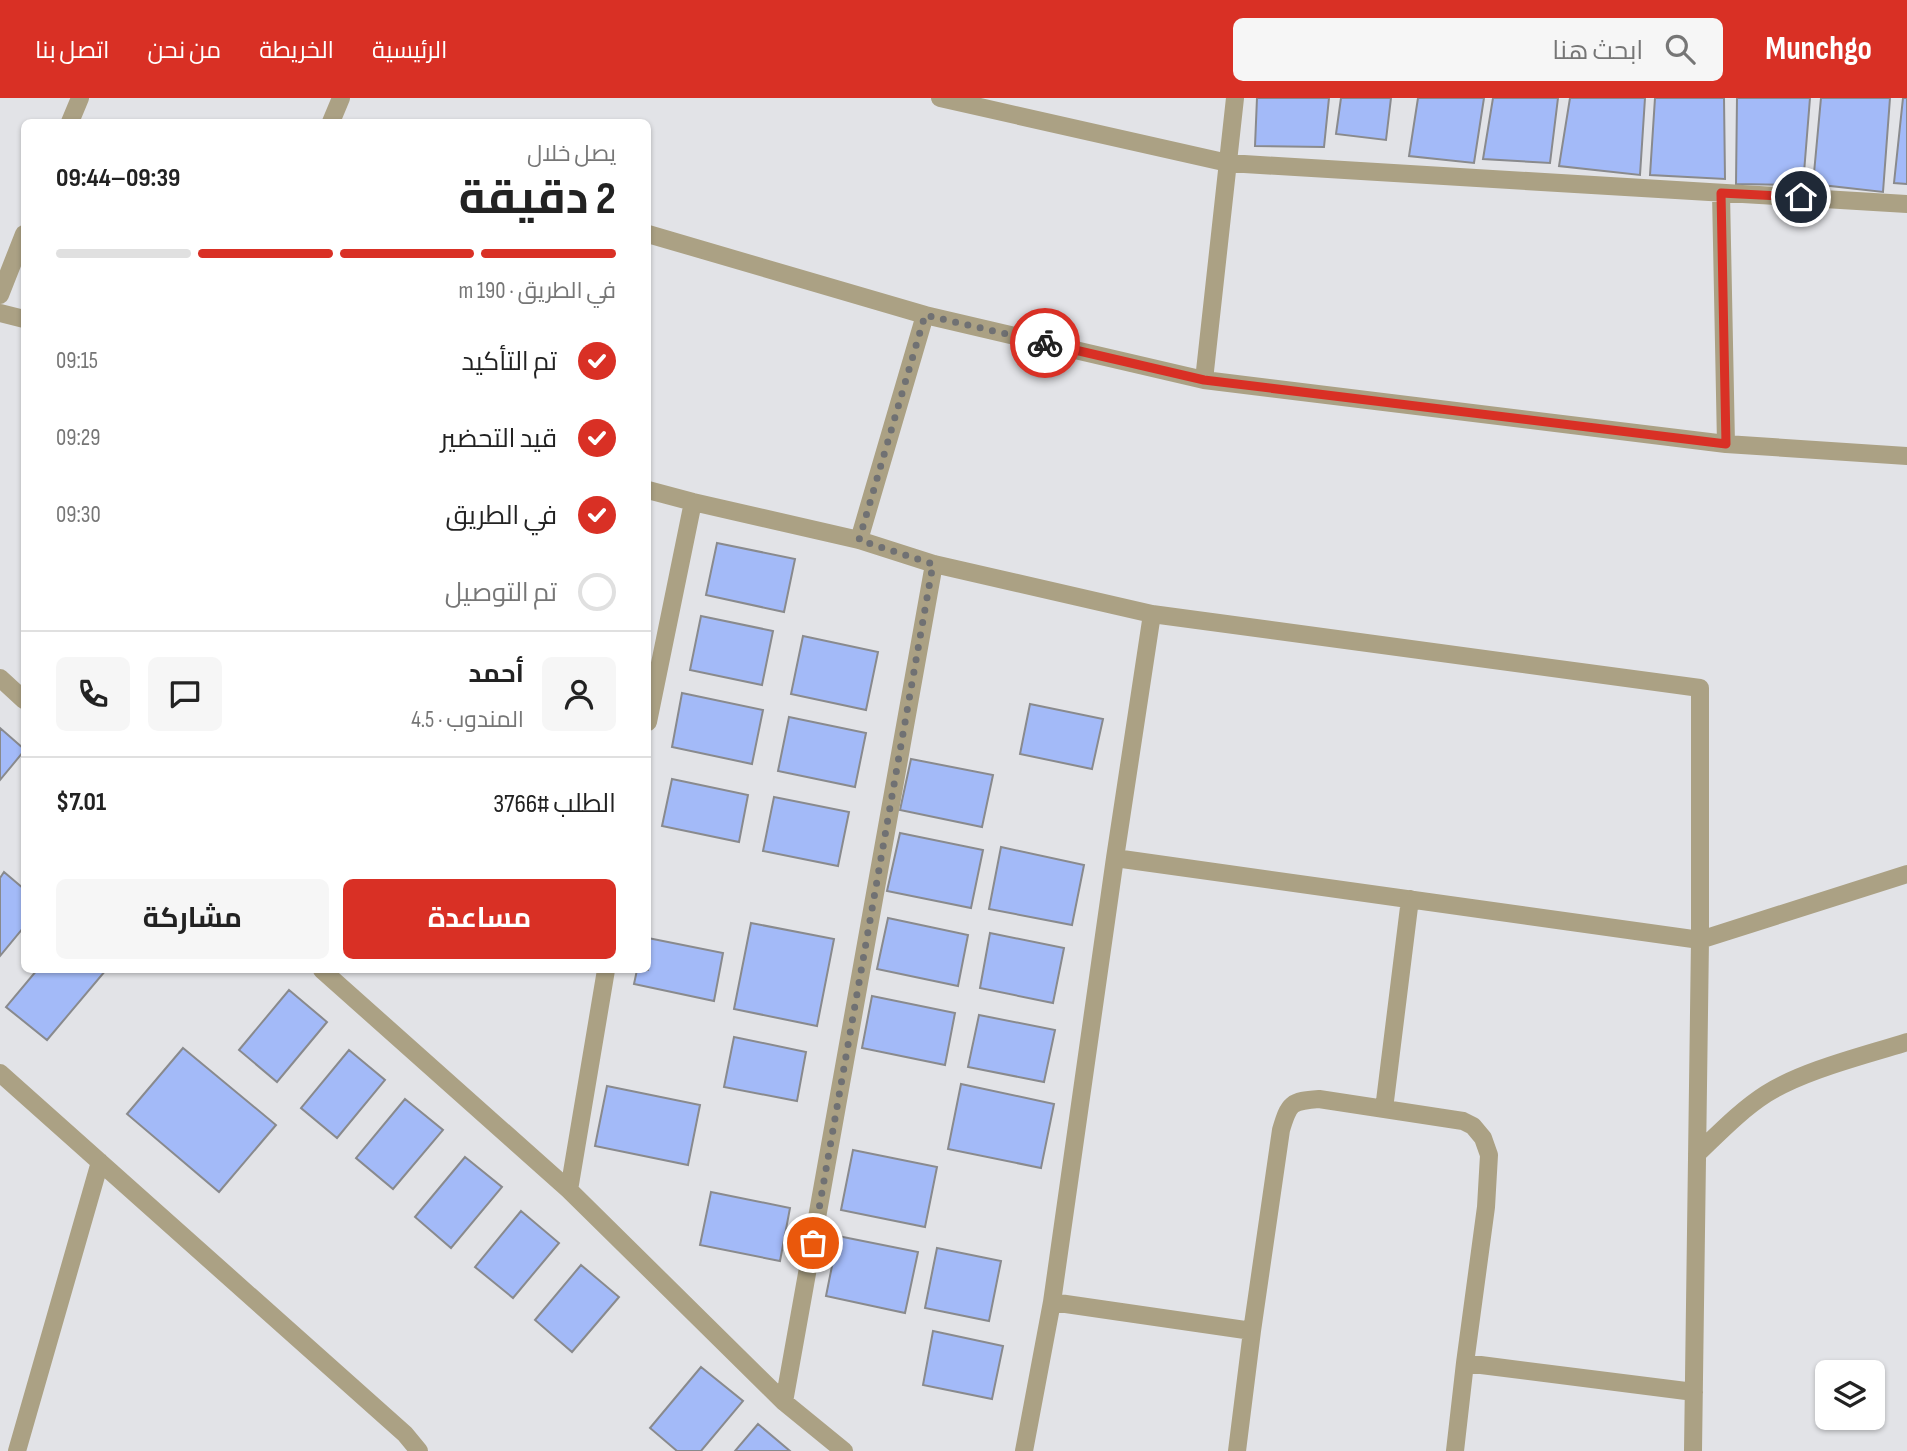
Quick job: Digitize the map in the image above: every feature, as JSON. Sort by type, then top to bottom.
[{"type":"street","points":[[71,119],[80,98]]},
{"type":"street","points":[[332,119],[341,98]]},
{"type":"street","points":[[940,98],[1228,163],[1907,204]]},
{"type":"street","points":[[1204,380],[1235,98]]},
{"type":"street","points":[[1721,193],[1726,444]]},
{"type":"street","points":[[651,235],[925,315],[1204,380],[1726,444],[1907,456]]},
{"type":"street","points":[[0,295],[21,242]]},
{"type":"street","points":[[0,313],[21,318]]},
{"type":"street","points":[[859,540],[925,315]]},
{"type":"street","points":[[651,490],[859,540],[933,564],[1152,614],[1700,688],[1700,940],[1693,1451]]},
{"type":"street","points":[[651,707],[693,502]]},
{"type":"street","points":[[783,1402],[933,564]]},
{"type":"street","points":[[1024,1451],[1052,1302],[1152,614]]},
{"type":"street","points":[[0,678],[21,697]]},
{"type":"street","points":[[1115,858],[1700,940],[1907,874]]},
{"type":"street","points":[[1384,1109],[1410,899]]},
{"type":"street","points":[[325,973],[569,1190],[783,1402],[844,1451]]},
{"type":"street","points":[[569,1190],[605,973]]},
{"type":"street","points":[[1697,1154],[1765,1094],[1792,1080],[1907,1042]]},
{"type":"street","points":[[0,1073],[405,1434],[419,1451]]},
{"type":"street","points":[[1237,1451],[1281,1130],[1287,1108],[1298,1101],[1319,1099],[1463,1121],[1474,1126],[1483,1138],[1489,1155],[1486,1207],[1455,1451]]},
{"type":"street","points":[[17,1451],[100,1162]]},
{"type":"street","points":[[1052,1302],[1252,1331]]},
{"type":"street","points":[[1465,1363],[1694,1392]]},
{"type":"building","points":[[1257,98],[1329,98],[1324,147],[1255,146]]},
{"type":"building","points":[[1341,98],[1391,98],[1386,140],[1336,134]]},
{"type":"building","points":[[1418,98],[1484,98],[1474,163],[1409,156]]},
{"type":"building","points":[[1493,98],[1558,98],[1550,163],[1483,159]]},
{"type":"building","points":[[1570,98],[1645,98],[1640,175],[1559,166]]},
{"type":"building","points":[[1655,98],[1724,98],[1725,179],[1650,175]]},
{"type":"building","points":[[1737,98],[1810,98],[1803,185],[1736,184]]},
{"type":"building","points":[[1821,98],[1890,98],[1883,192],[1813,184]]},
{"type":"building","points":[[1903,98],[1907,98],[1907,184],[1894,183]]},
{"type":"building","points":[[717,543],[795,559],[784,612],[706,595]]},
{"type":"building","points":[[701,616],[773,631],[762,685],[690,670]]},
{"type":"building","points":[[803,636],[878,652],[866,710],[791,694]]},
{"type":"building","points":[[682,693],[763,710],[752,764],[672,747]]},
{"type":"building","points":[[1030,704],[1103,719],[1092,769],[1020,754]]},
{"type":"building","points":[[789,717],[866,733],[855,787],[778,771]]},
{"type":"building","points":[[0,728],[21,746],[21,755],[0,780]]},
{"type":"building","points":[[911,759],[993,775],[982,827],[900,810]]},
{"type":"building","points":[[672,779],[748,795],[739,842],[662,826]]},
{"type":"building","points":[[774,797],[849,812],[838,866],[763,851]]},
{"type":"building","points":[[900,833],[983,850],[971,908],[887,891]]},
{"type":"building","points":[[1001,847],[1084,865],[1072,925],[989,909]]},
{"type":"building","points":[[4,872],[21,886],[21,931],[0,956],[0,878]]},
{"type":"building","points":[[888,918],[968,935],[958,986],[877,969]]},
{"type":"building","points":[[751,923],[834,939],[817,1026],[734,1009]]},
{"type":"building","points":[[990,933],[1064,948],[1053,1003],[980,988]]},
{"type":"building","points":[[651,939],[723,953],[714,1001],[634,984],[636,973],[651,973]]},
{"type":"building","points":[[34,973],[103,973],[47,1040],[6,1007]]},
{"type":"building","points":[[289,990],[327,1022],[277,1082],[239,1050]]},
{"type":"building","points":[[872,996],[955,1013],[945,1065],[862,1048]]},
{"type":"building","points":[[979,1015],[1055,1030],[1044,1082],[968,1067]]},
{"type":"building","points":[[734,1037],[806,1052],[797,1101],[724,1087]]},
{"type":"building","points":[[183,1048],[276,1125],[219,1192],[127,1114]]},
{"type":"building","points":[[349,1050],[385,1080],[337,1138],[301,1108]]},
{"type":"building","points":[[961,1084],[1054,1104],[1041,1168],[948,1149]]},
{"type":"building","points":[[607,1086],[700,1105],[688,1165],[595,1146]]},
{"type":"building","points":[[405,1099],[443,1130],[393,1189],[356,1158]]},
{"type":"building","points":[[853,1150],[937,1167],[925,1227],[841,1210]]},
{"type":"building","points":[[465,1157],[502,1187],[451,1248],[415,1217]]},
{"type":"building","points":[[711,1192],[790,1208],[780,1261],[700,1245]]},
{"type":"building","points":[[521,1211],[559,1243],[513,1298],[475,1267]]},
{"type":"building","points":[[838,1236],[918,1252],[905,1313],[826,1296]]},
{"type":"building","points":[[937,1248],[1001,1261],[989,1321],[925,1308]]},
{"type":"building","points":[[581,1265],[619,1297],[572,1352],[535,1320]]},
{"type":"building","points":[[933,1331],[1003,1346],[992,1399],[923,1385]]},
{"type":"building","points":[[701,1367],[743,1401],[701,1451],[677,1451],[650,1428]]},
{"type":"building","points":[[758,1424],[790,1451],[735,1451]]},
{"type":"way so far","points":[[813,1243],[933,564],[859,540],[925,315],[1045,343]]},
{"type":"route","points":[[1045,343],[1204,380],[1726,444],[1721,193],[1801,197]]}]
